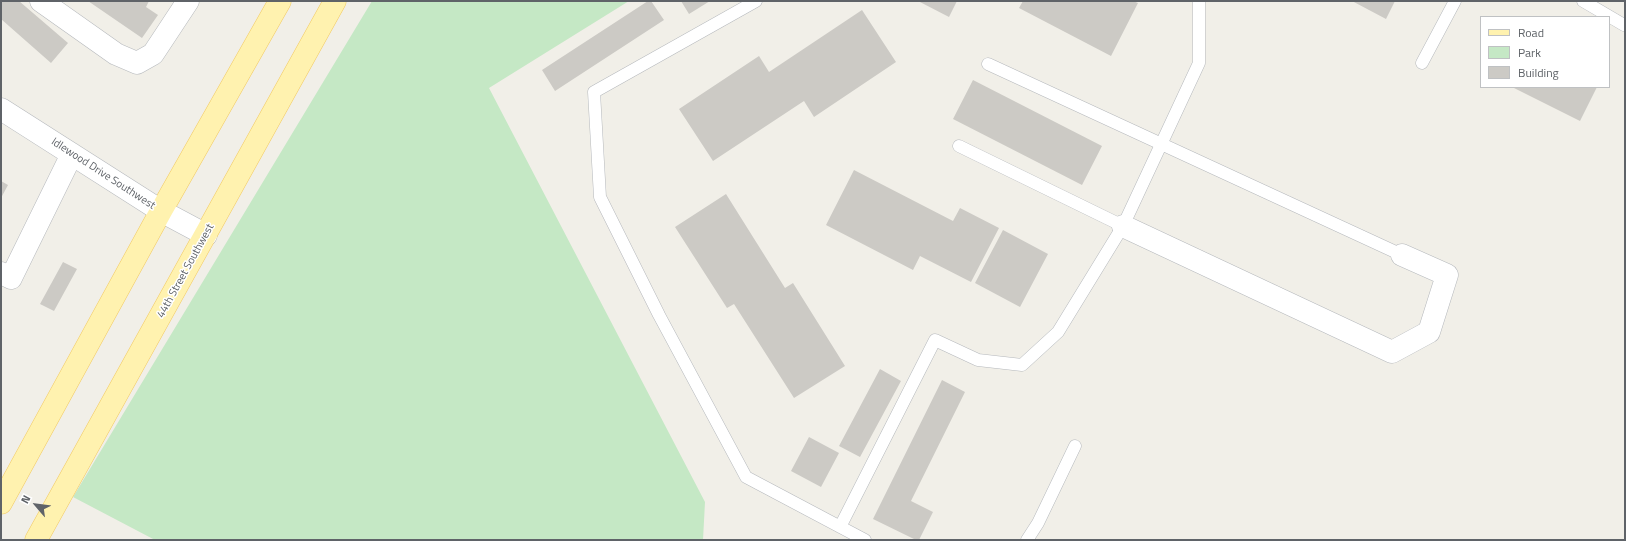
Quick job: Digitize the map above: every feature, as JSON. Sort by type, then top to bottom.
[{"type":"main road","points":[[2,499],[43,428],[161,211],[280,1]]},
{"type":"main road","name":"44th Street Southwest","points":[[36,540],[335,1]]},
{"type":"street","points":[[41,1],[116,54],[137,63],[153,54],[188,1]]},
{"type":"street","name":"Idlewood Drive Southwest","points":[[1,109],[161,211],[206,235]]},
{"type":"street","points":[[1,273],[10,278],[72,154]]},
{"type":"street","points":[[1123,226],[1392,352],[1428,332],[1447,275],[1402,255]]},
{"type":"lane","points":[[756,1],[594,92],[600,197],[659,316],[746,477],[864,540]]},
{"type":"lane","points":[[840,527],[935,340],[978,360],[1022,365],[1058,332],[1123,226],[1199,63],[1200,1]]},
{"type":"lane","points":[[1422,64],[1455,1]]},
{"type":"lane","points":[[1583,1],[1609,16]]},
{"type":"lane","points":[[1610,17],[1624,25]]},
{"type":"lane","points":[[988,64],[1402,255]]},
{"type":"lane","points":[[959,146],[1123,226]]},
{"type":"lane","points":[[1027,540],[1038,523],[1075,446]]},
{"type":"green space","points":[[372,1],[629,1],[489,88],[705,502],[703,540],[155,540],[73,497]]},
{"type":"building","points":[[1,1],[19,1],[68,43],[51,63],[1,19]]},
{"type":"building","points":[[88,1],[149,1],[146,7],[158,15],[142,38]]},
{"type":"building","points":[[648,1],[651,1],[664,20],[555,91],[542,70]]},
{"type":"building","points":[[681,1],[710,1],[689,14]]},
{"type":"building","points":[[918,1],[957,1],[949,17]]},
{"type":"building","points":[[1023,1],[1133,1],[1138,3],[1111,56],[1019,8]]},
{"type":"building","points":[[1352,1],[1395,1],[1386,19]]},
{"type":"building","points":[[862,10],[896,62],[814,117],[804,101],[713,161],[679,109],[759,56],[769,72]]},
{"type":"building","points":[[973,80],[1102,146],[1082,185],[953,119]]},
{"type":"building","points":[[1514,88],[1596,88],[1580,121]]},
{"type":"building","points":[[854,170],[953,221],[960,208],[999,228],[971,282],[920,256],[913,270],[826,225]]},
{"type":"building","points":[[1,181],[8,185],[1,198]]},
{"type":"building","points":[[726,194],[785,288],[793,283],[845,366],[794,398],[734,304],[727,308],[675,227]]},
{"type":"building","points":[[1003,230],[1048,254],[1020,307],[975,283]]},
{"type":"building","points":[[63,262],[77,269],[54,311],[40,304]]},
{"type":"building","points":[[880,369],[901,381],[860,457],[839,446]]},
{"type":"building","points":[[942,380],[965,392],[911,501],[933,512],[919,540],[916,540],[873,519]]},
{"type":"building","points":[[809,437],[839,453],[821,487],[791,471]]}]
